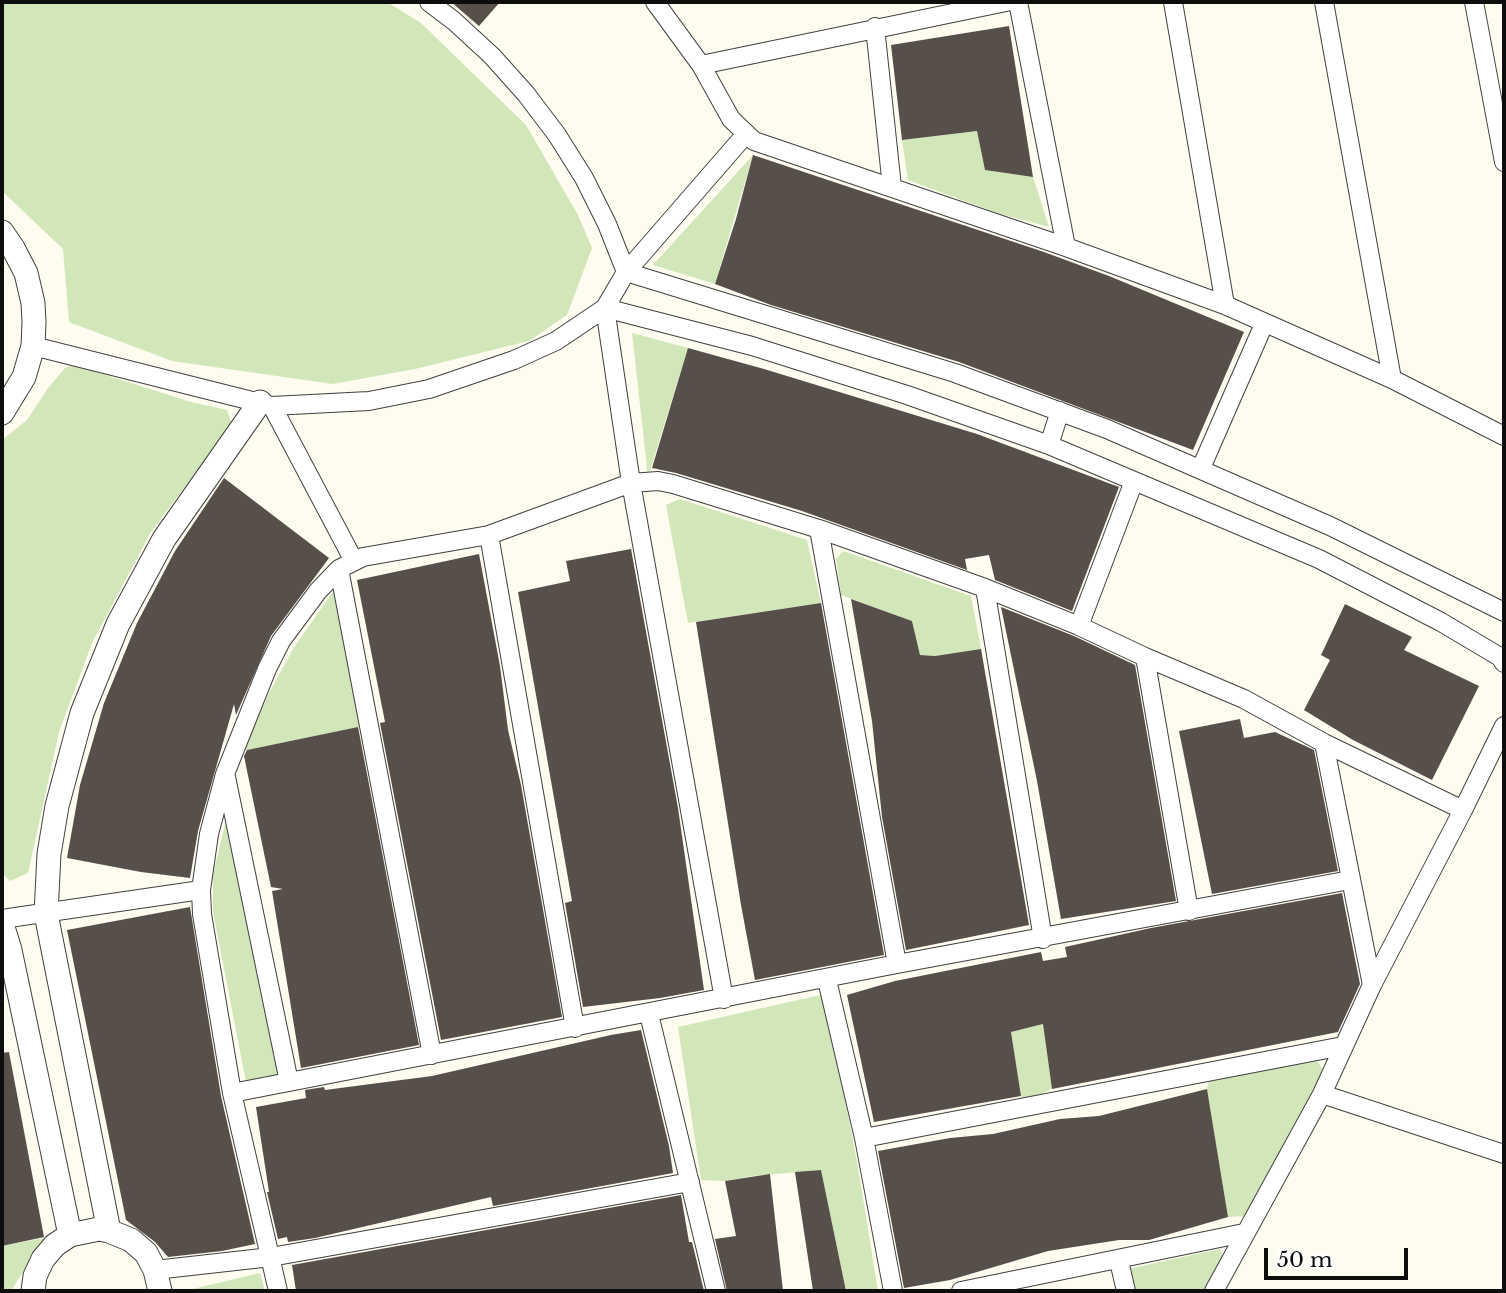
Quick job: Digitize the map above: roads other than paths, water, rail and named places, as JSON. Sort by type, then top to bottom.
[{"type":"street","points":[[429,2],[492,56],[526,94],[557,135],[584,178],[607,224],[626,272]]},
{"type":"street","points":[[655,2],[701,65],[732,119],[745,135],[765,146],[1066,247],[1225,305],[1392,379],[1504,436]]},
{"type":"street","points":[[701,65],[1006,2]]},
{"type":"street","points":[[1018,2],[1066,247]]},
{"type":"street","points":[[1173,2],[1225,305]]},
{"type":"street","points":[[1324,2],[1392,379]]},
{"type":"street","points":[[1474,2],[1504,160]]},
{"type":"street","points":[[875,27],[892,187]]},
{"type":"street","points":[[33,346],[266,404],[369,401],[429,389],[514,360],[546,346],[605,308],[626,272],[745,135]]},
{"type":"street","points":[[2,232],[26,273],[34,309],[33,346],[24,377],[2,413]]},
{"type":"street","points":[[626,272],[902,356],[1060,411],[1201,468],[1330,526],[1504,612]]},
{"type":"street","points":[[605,308],[752,346],[907,395],[1049,445],[1319,559],[1503,657]]},
{"type":"street","points":[[605,308],[631,483],[724,999]]},
{"type":"street","points":[[1201,468],[1264,324]]},
{"type":"street","points":[[266,404],[346,565],[432,1055]]},
{"type":"street","points":[[109,1230],[46,914],[49,854],[57,806],[78,725],[118,624],[164,539],[266,404]]},
{"type":"street","points":[[1049,445],[1060,411]]},
{"type":"street","points":[[278,1291],[232,1093],[202,914],[201,891],[209,834],[225,774],[267,668],[281,641],[318,591],[346,565],[373,554],[489,535],[631,483],[658,481],[673,484],[818,529],[985,588],[1079,626],[1244,699],[1324,743],[1463,810]]},
{"type":"street","points":[[1079,626],[1134,481]]},
{"type":"street","points":[[818,529],[897,964]]},
{"type":"street","points":[[489,535],[575,1028]]},
{"type":"street","points":[[985,588],[1043,939]]},
{"type":"street","points":[[1144,657],[1189,911]]},
{"type":"street","points":[[1214,1291],[1322,1094],[1372,985],[1504,726]]},
{"type":"street","points":[[1324,743],[1372,985]]},
{"type":"street","points":[[225,774],[289,1082]]},
{"type":"street","points":[[232,1093],[897,964],[1350,880]]},
{"type":"street","points":[[2,919],[201,891]]},
{"type":"street","points":[[2,924],[10,950],[70,1235]]},
{"type":"street","points":[[827,979],[864,1138],[892,1291]]},
{"type":"street","points":[[649,1014],[716,1291]]},
{"type":"street","points":[[864,1138],[1343,1046]]},
{"type":"street","points":[[1322,1094],[1504,1154]]},
{"type":"street","points":[[33,1291],[35,1276],[43,1259],[55,1245],[70,1235],[84,1231],[109,1230],[131,1240],[146,1253],[158,1280],[271,1257],[690,1182]]},
{"type":"street","points":[[966,1291],[1244,1233]]},
{"type":"street","points":[[1119,1261],[1125,1291]]}]
